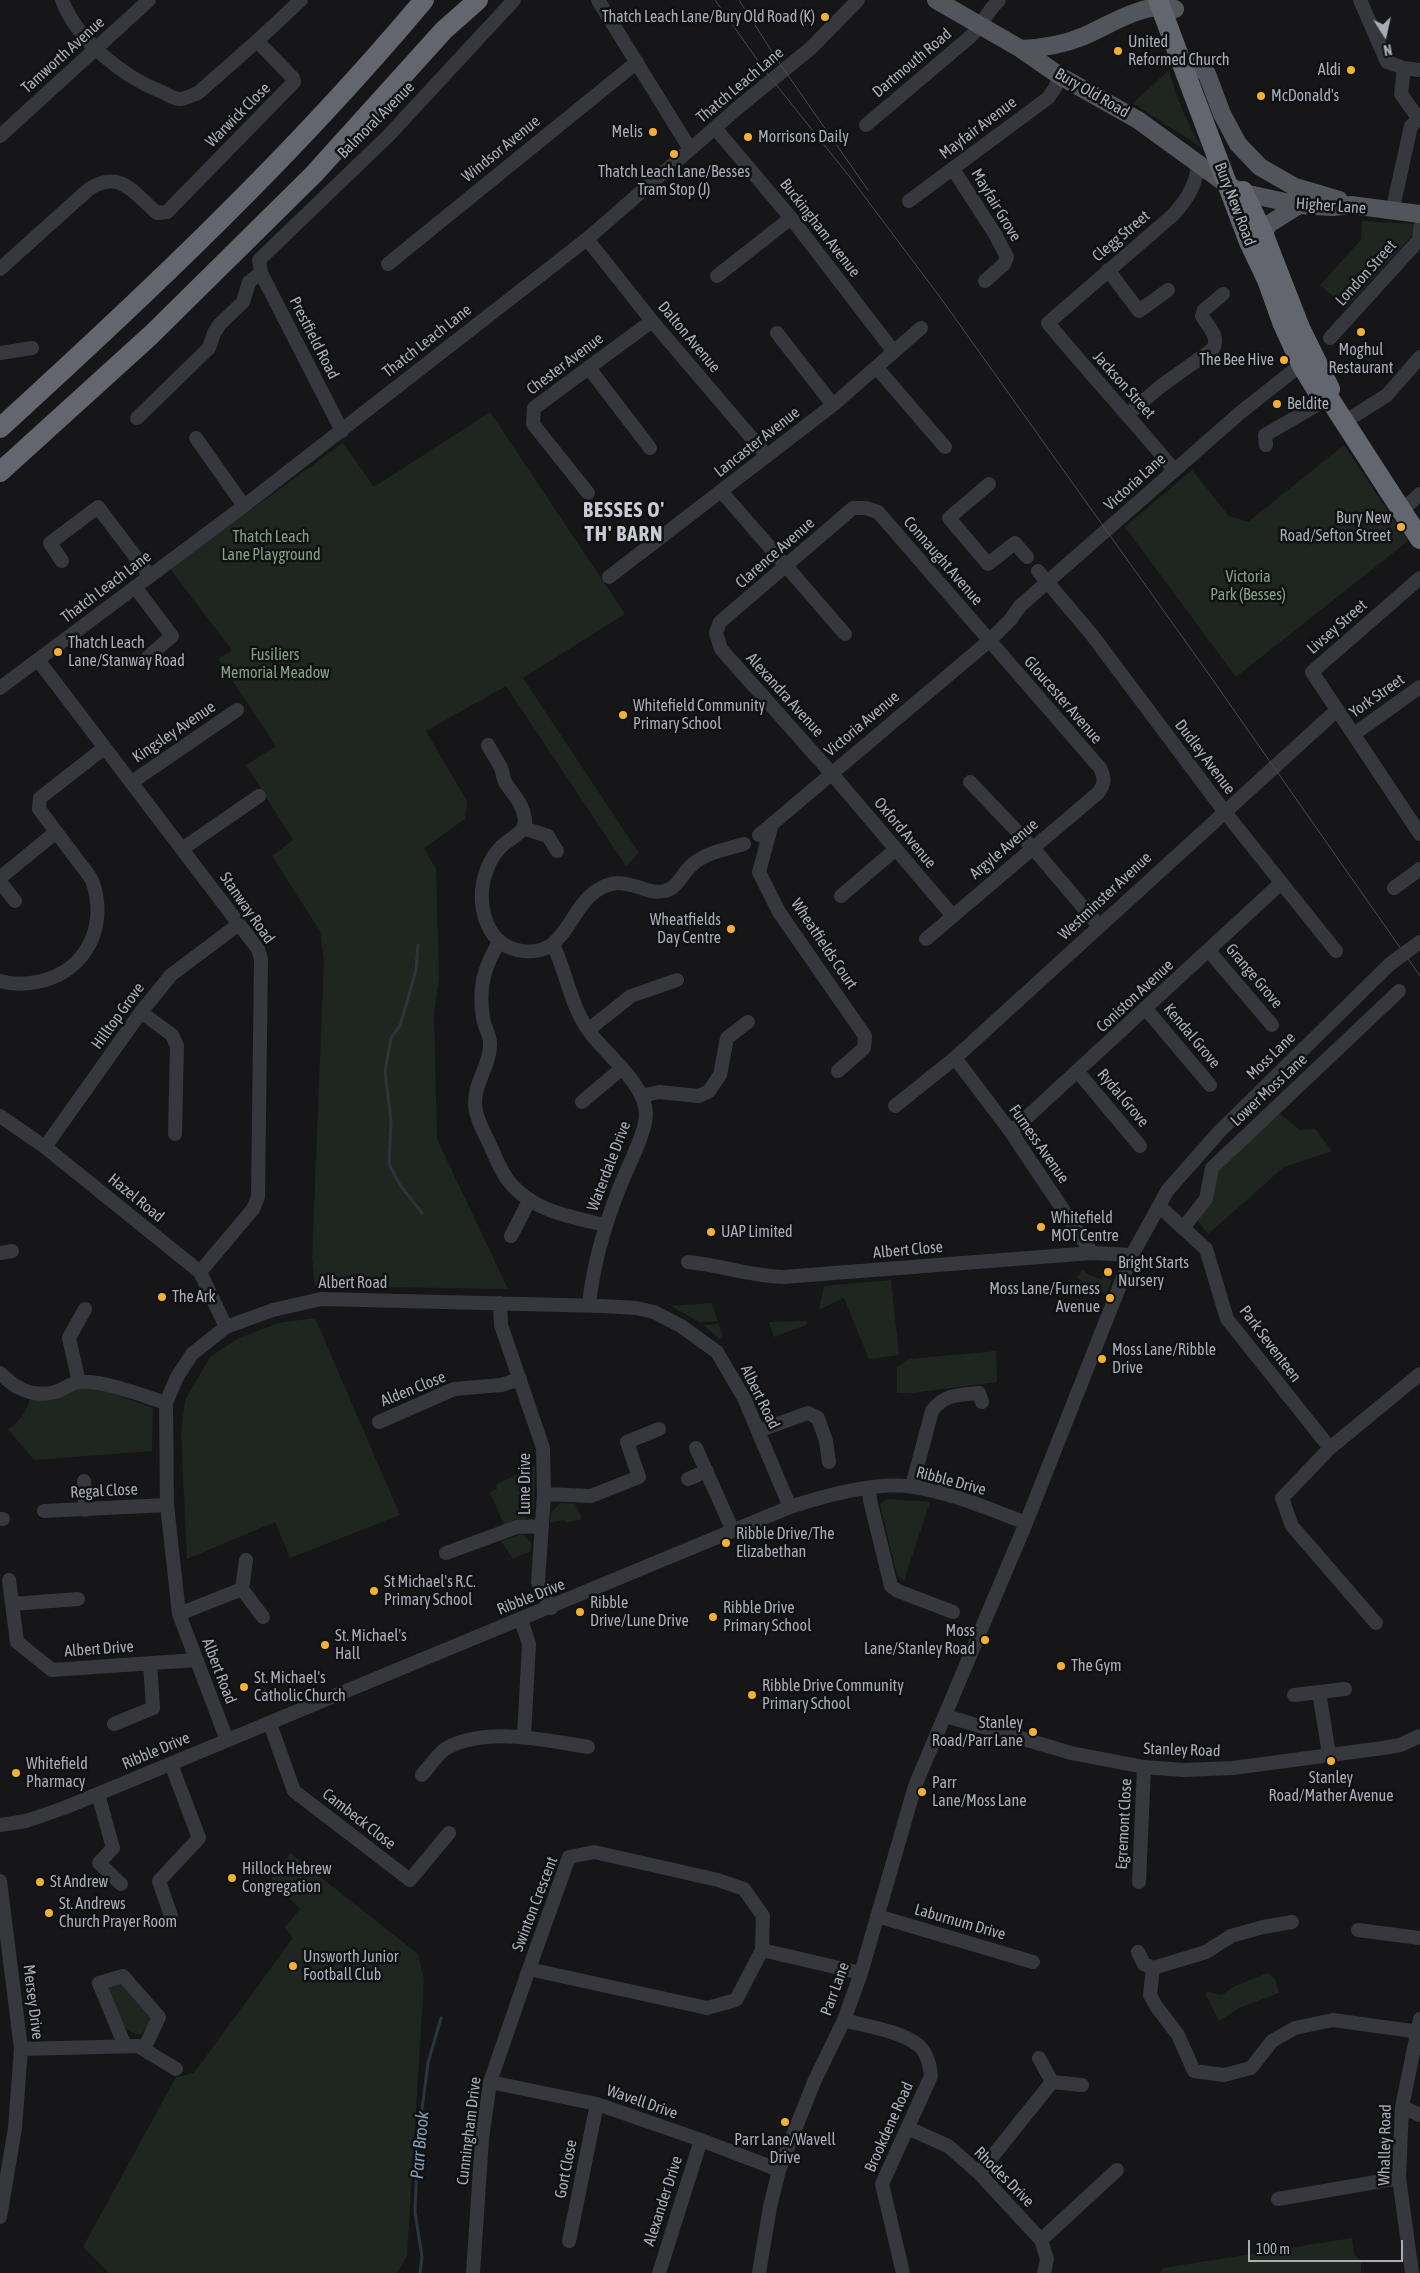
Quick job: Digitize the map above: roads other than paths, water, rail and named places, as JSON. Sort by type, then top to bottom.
[{"type":"highway","points":[[0,472],[151,335],[307,181],[444,30],[466,0]]},
{"type":"highway","points":[[444,30],[478,0]]},
{"type":"highway","name":"Bury New Road","points":[[1166,3],[1193,61],[1236,189],[1249,242],[1308,362]]},
{"type":"highway","name":"Bury New Road","points":[[1166,3],[1236,189],[1263,233],[1316,389],[1329,398],[1400,512],[1420,539]]},
{"type":"highway","points":[[0,428],[157,283],[316,122],[420,4]]},
{"type":"main road","name":"Bury Old Road","points":[[936,0],[1020,49],[1060,76],[1138,120],[1236,189]]},
{"type":"main road","points":[[1020,49],[1056,46],[1084,36],[1136,4],[1166,3]]},
{"type":"main road","points":[[1056,46],[1060,76]]},
{"type":"main road","points":[[1193,61],[1207,74],[1222,114],[1238,144],[1260,167],[1296,187],[1336,198],[1351,205]]},
{"type":"main road","name":"Higher Lane","points":[[1236,189],[1299,205],[1333,207],[1351,205],[1392,212],[1420,214]]},
{"type":"main road","points":[[1263,233],[1269,224],[1299,205]]},
{"type":"street","points":[[62,0],[76,23],[97,49],[123,72],[152,88],[178,99],[188,98],[198,93],[300,0]]},
{"type":"street","name":"Tamworth Avenue","points":[[0,136],[149,0]]},
{"type":"street","name":"Balmoral Avenue","points":[[137,418],[209,348],[220,324],[244,302],[249,282],[260,266],[389,134],[514,0]]},
{"type":"street","points":[[598,0],[690,148]]},
{"type":"street","name":"Thatch Leach Lane","points":[[0,688],[342,431],[587,238],[690,148],[811,48],[858,0]]},
{"type":"street","name":"Dartmouth Road","points":[[866,125],[980,27],[992,7],[999,0]]},
{"type":"street","points":[[1360,0],[1387,62],[1404,68],[1420,70]]},
{"type":"street","name":"Warwick Close","points":[[0,269],[89,189],[101,181],[112,180],[123,184],[157,213],[167,212],[294,82],[293,78],[257,41]]},
{"type":"street","name":"Windsor Avenue","points":[[388,264],[637,62]]},
{"type":"street","points":[[1392,212],[1410,126],[1419,118],[1401,94],[1404,68]]},
{"type":"street","name":"Mayfair Avenue","points":[[909,201],[1048,98],[1060,76]]},
{"type":"street","name":"Buckingham Avenue","points":[[715,128],[791,218],[894,352]]},
{"type":"street","name":"Clegg Street","points":[[1048,323],[1173,215],[1189,198],[1195,184],[1199,164]]},
{"type":"street","name":"Mayfair Grove","points":[[952,169],[995,234],[1006,257],[1004,264],[985,281]]},
{"type":"street","points":[[717,276],[791,218]]},
{"type":"street","name":"London Street","points":[[1333,329],[1419,240],[1420,227]]},
{"type":"street","name":"Dalton Avenue","points":[[587,238],[652,321],[767,456]]},
{"type":"street","name":"Prestfield Road","points":[[260,266],[342,431]]},
{"type":"street","points":[[1108,270],[1139,311],[1168,290]]},
{"type":"street","points":[[1128,414],[1161,386],[1213,349],[1216,337],[1202,316],[1204,310],[1223,294]]},
{"type":"street","name":"Chester Avenue","points":[[588,493],[533,424],[534,408],[652,321]]},
{"type":"street","name":"Jackson Street","points":[[1048,323],[1090,374],[1128,414],[1174,470]]},
{"type":"street","name":"Lancaster Avenue","points":[[609,577],[833,405],[921,328]]},
{"type":"street","points":[[777,333],[833,405]]},
{"type":"street","points":[[0,353],[32,348]]},
{"type":"street","points":[[1343,423],[1387,394],[1420,357]]},
{"type":"street","name":"Victoria Lane","points":[[989,641],[1011,619],[1043,577],[1174,470],[1241,412],[1308,362]]},
{"type":"street","points":[[589,368],[650,448]]},
{"type":"street","points":[[877,368],[945,447]]},
{"type":"street","points":[[1266,445],[1264,439],[1266,435],[1329,398]]},
{"type":"street","points":[[196,438],[244,506]]},
{"type":"street","points":[[989,484],[949,518],[988,564],[1015,543],[1027,557]]},
{"type":"street","points":[[721,491],[845,634]]},
{"type":"street","points":[[1400,512],[1420,494]]},
{"type":"street","points":[[62,561],[50,543],[98,507],[150,576]]},
{"type":"street","name":"Clarence Avenue","points":[[717,637],[720,622],[788,566],[853,508],[866,508]]},
{"type":"street","name":"Connaught Avenue","points":[[866,508],[878,512],[989,641]]},
{"type":"street","name":"Dudley Avenue","points":[[1043,577],[1092,635],[1224,811],[1336,951]]},
{"type":"street","name":"Livsey Street","points":[[1420,578],[1312,672],[1420,834]]},
{"type":"street","points":[[135,587],[172,636],[148,657]]},
{"type":"street","name":"Alexandra Avenue","points":[[717,637],[721,649],[832,774]]},
{"type":"street","name":"Victoria Avenue","points":[[759,835],[989,641]]},
{"type":"street","name":"Gloucester Avenue","points":[[989,641],[1100,768],[1104,777],[1104,784]]},
{"type":"street","name":"Stanway Road","points":[[38,660],[258,949],[262,959],[258,1197],[253,1209],[200,1272]]},
{"type":"street","name":"York Street","points":[[1354,734],[1420,687]]},
{"type":"street","name":"Kingsley Avenue","points":[[132,782],[237,710]]},
{"type":"street","name":"Westminster Avenue","points":[[895,1106],[955,1058],[1337,710]]},
{"type":"street","points":[[488,745],[502,770],[504,780],[519,802],[525,820],[523,828],[500,848],[486,871],[482,891],[484,913],[490,931],[500,942],[517,950],[535,952],[553,944],[565,933],[585,900],[597,890],[611,885],[628,883],[651,891],[666,890],[678,883],[692,865],[708,855],[744,844]]},
{"type":"street","points":[[0,981],[22,984],[43,982],[64,972],[82,958],[92,940],[98,917],[92,881],[39,809],[40,798],[104,748]]},
{"type":"street","name":"Oxford Avenue","points":[[832,774],[952,915]]},
{"type":"street","points":[[970,782],[1032,848],[1099,926]]},
{"type":"street","name":"Argyle Avenue","points":[[926,939],[1098,793],[1104,784]]},
{"type":"street","points":[[182,849],[259,796]]},
{"type":"street","name":"Wheatfields Court","points":[[772,824],[759,872],[779,912],[865,1036],[864,1048],[838,1071]]},
{"type":"street","points":[[523,828],[548,836],[558,851]]},
{"type":"street","points":[[15,900],[1,883],[1,877],[56,832]]},
{"type":"street","points":[[841,896],[896,849]]},
{"type":"street","points":[[1394,888],[1420,869]]},
{"type":"street","name":"Coniston Avenue","points":[[1012,1132],[1280,883]]},
{"type":"street","name":"Hilltop Grove","points":[[45,1147],[141,1012],[171,975],[239,924]]},
{"type":"street","points":[[500,942],[487,962],[481,992],[483,1019],[490,1042],[488,1058],[479,1078],[475,1102],[479,1120],[511,1184],[529,1201],[556,1213],[605,1225]]},
{"type":"street","name":"Moss Lane","points":[[1159,1206],[1167,1191],[1219,1132],[1390,964],[1420,942]]},
{"type":"street","name":"Waterdale Drive","points":[[553,944],[563,966],[576,1008],[588,1030],[635,1085],[641,1096],[646,1114],[642,1131],[605,1225],[595,1262],[589,1306]]},
{"type":"street","name":"Grange Grove","points":[[1209,950],[1272,1025]]},
{"type":"street","points":[[588,1030],[630,996],[677,980]]},
{"type":"street","name":"Lower Moss Lane","points":[[1183,1228],[1206,1199],[1212,1168],[1399,990]]},
{"type":"street","name":"Kendal Grove","points":[[1146,1009],[1210,1085]]},
{"type":"street","points":[[141,1012],[172,1035],[177,1046],[175,1134]]},
{"type":"street","points":[[641,1096],[659,1092],[699,1096],[710,1091],[720,1074],[727,1038],[739,1025]]},
{"type":"street","name":"Furness Avenue","points":[[955,1058],[1012,1132],[1092,1253]]},
{"type":"street","points":[[582,1102],[621,1069]]},
{"type":"street","name":"Rydal Grove","points":[[1078,1072],[1140,1146]]},
{"type":"street","name":"Hazel Road","points":[[0,1116],[45,1147],[200,1272],[226,1327]]},
{"type":"street","points":[[518,1229],[529,1201]]},
{"type":"street","points":[[1132,1255],[1159,1206]]},
{"type":"street","name":"Park Seventeen","points":[[1159,1206],[1206,1249],[1227,1319],[1330,1448]]},
{"type":"street","name":"Albert Close","points":[[688,1262],[709,1264],[758,1276],[783,1277],[1092,1253],[1132,1255]]},
{"type":"street","name":"Parr Lane","points":[[759,2273],[779,2170],[814,2082],[844,2020],[861,1973],[915,1786],[1026,1523],[1132,1255]]},
{"type":"street","name":"Albert Road","points":[[227,1740],[179,1614],[167,1506],[166,1404],[176,1377],[192,1354],[226,1327],[272,1310],[321,1299],[589,1306],[636,1308],[654,1312],[682,1326],[717,1352],[744,1398],[790,1507]]},
{"type":"street","name":"Lune Drive","points":[[500,1303],[501,1325],[543,1448],[544,1494],[538,1582],[551,1608]]},
{"type":"street","points":[[79,1382],[68,1338],[85,1309]]},
{"type":"street","points":[[0,1372],[11,1384],[28,1393],[54,1392],[79,1382],[119,1388],[166,1404]]},
{"type":"street","points":[[1376,1623],[1292,1526],[1282,1498],[1330,1448],[1420,1374]]},
{"type":"street","name":"Alden Close","points":[[379,1422],[454,1389],[501,1386],[520,1379]]},
{"type":"street","points":[[912,1486],[932,1411],[939,1402],[950,1396],[979,1393],[982,1402]]},
{"type":"street","points":[[758,1431],[808,1413],[818,1418],[826,1440],[829,1462]]},
{"type":"street","points":[[544,1494],[591,1496],[640,1477],[627,1442],[658,1429]]},
{"type":"street","points":[[696,1448],[733,1531]]},
{"type":"street","points":[[688,1479],[706,1471]]},
{"type":"street","points":[[84,1481],[85,1510]]},
{"type":"street","name":"Ribble Drive","points":[[0,1825],[26,1821],[98,1794],[551,1608],[790,1507],[823,1497],[869,1488],[912,1486],[962,1498],[1026,1523]]},
{"type":"street","points":[[869,1488],[870,1500],[891,1586],[898,1591],[953,1612]]},
{"type":"street","name":"Regal Close","points":[[44,1511],[167,1506]]},
{"type":"street","points":[[446,1553],[517,1527],[542,1526]]},
{"type":"street","points":[[246,1560],[242,1589],[263,1617]]},
{"type":"street","name":"Albert Drive","points":[[9,1580],[17,1642],[52,1670],[196,1660]]},
{"type":"street","points":[[179,1614],[242,1589]]},
{"type":"street","points":[[12,1604],[78,1599]]},
{"type":"street","points":[[521,1620],[529,1644],[524,1736]]},
{"type":"street","points":[[114,1724],[153,1708],[150,1663]]},
{"type":"street","points":[[1294,1695],[1345,1689]]},
{"type":"street","points":[[1320,1692],[1329,1754]]},
{"type":"street","name":"Stanley Road","points":[[946,1716],[1070,1753],[1144,1767],[1184,1770],[1220,1770],[1400,1745],[1420,1736]]},
{"type":"street","name":"Cambeck Close","points":[[270,1724],[294,1791],[410,1880],[449,1833]]},
{"type":"street","points":[[422,1775],[444,1750],[462,1742],[524,1736],[588,1747]]},
{"type":"street","points":[[171,1764],[199,1838],[160,1881],[171,1916]]},
{"type":"street","name":"Egremont Close","points":[[1139,1882],[1144,1767]]},
{"type":"street","points":[[98,1794],[113,1848],[99,1863],[121,1884]]},
{"type":"street","name":"Swinton Crescent","points":[[594,1852],[718,1880],[744,1889],[763,1916],[762,1950],[736,2000],[707,2008],[529,1970],[569,1857],[594,1852]]},
{"type":"street","name":"Mersey Drive","points":[[0,1880],[21,2049],[6,2156],[0,2217]]},
{"type":"street","name":"Laburnum Drive","points":[[877,1916],[1033,1962]]},
{"type":"street","points":[[1138,1952],[1144,1964],[1153,1968],[1206,1952],[1231,1936],[1263,1927],[1292,1922]]},
{"type":"street","points":[[1358,1930],[1420,1938]]},
{"type":"street","points":[[762,1950],[861,1973]]},
{"type":"street","points":[[1153,1968],[1150,1996],[1178,2035],[1194,2071],[1224,2075],[1251,2068],[1272,2041],[1296,2028],[1333,2020],[1419,2028]]},
{"type":"street","name":"Cunningham Drive","points":[[473,2273],[482,2139],[490,2082],[529,1970]]},
{"type":"street","points":[[125,2046],[100,1983],[123,1976],[159,2017],[144,2049]]},
{"type":"street","name":"Brookdene Road","points":[[844,2020],[905,2038],[920,2045],[929,2062],[931,2076],[882,2184],[903,2273]]},
{"type":"street","name":"Whalley Road","points":[[1412,2273],[1399,2178],[1402,2107],[1419,2028]]},
{"type":"street","points":[[21,2049],[138,2046],[176,2069]]},
{"type":"street","points":[[1039,2058],[1052,2082]]},
{"type":"street","name":"Wavell Drive","points":[[490,2082],[597,2104],[701,2140],[779,2170]]},
{"type":"street","points":[[1052,2082],[1082,2085]]},
{"type":"street","points":[[979,2173],[1052,2082]]},
{"type":"street","name":"Gort Close","points":[[569,2241],[597,2104]]},
{"type":"street","points":[[1402,2107],[1420,2114]]},
{"type":"street","name":"Rhodes Drive","points":[[908,2128],[948,2146],[979,2173],[1041,2240],[1048,2259],[1044,2273]]},
{"type":"street","name":"Alexander Drive","points":[[659,2273],[701,2140]]},
{"type":"street","points":[[1041,2240],[1117,2170]]},
{"type":"street","points":[[1278,2199],[1399,2178]]},
{"type":"waterway","points":[[418,945],[416,970],[400,1026],[391,1038],[385,1072],[391,1120],[389,1164],[400,1185],[422,1213]]},
{"type":"waterway","name":"Parr Brook","points":[[420,2273],[422,2257],[415,2212],[418,2140],[428,2063],[441,2018]]},
{"type":"tram line","points":[[715,0],[766,72],[853,181],[940,297],[1208,673],[1420,976]]},
{"type":"tram line","points":[[739,0],[778,61],[868,190]]},
{"type":"place","name":"Thatch Leach Lane/Bury Old Road (K)","points":[[825,17]]},
{"type":"place","name":"United Reformed Church","points":[[1118,51]]},
{"type":"place","name":"Aldi","points":[[1351,70]]},
{"type":"place","name":"McDonald's","points":[[1261,96]]},
{"type":"place","name":"Melis","points":[[653,132]]},
{"type":"place","name":"Morrisons Daily","points":[[748,137]]},
{"type":"place","name":"Thatch Leach Lane/Besses Tram Stop (J)","points":[[674,154]]},
{"type":"place","name":"Moghul Restaurant","points":[[1361,332]]},
{"type":"place","name":"The Bee Hive","points":[[1284,360]]},
{"type":"place","name":"Beldite","points":[[1277,404]]},
{"type":"place","name":"Bury New Road/Sefton Street","points":[[1401,527]]},
{"type":"place","name":"Thatch Leach Lane/Stanway Road","points":[[58,652]]},
{"type":"place","name":"Whitefield Community Primary School","points":[[623,715]]},
{"type":"place","name":"Wheatfields Day Centre","points":[[731,929]]},
{"type":"place","name":"Whitefield MOT Centre","points":[[1041,1227]]},
{"type":"place","name":"UAP Limited","points":[[711,1232]]},
{"type":"place","name":"Bright Starts Nursery","points":[[1108,1272]]},
{"type":"place","name":"The Ark","points":[[162,1297]]},
{"type":"place","name":"Moss Lane/Furness Avenue","points":[[1110,1298]]},
{"type":"place","name":"Moss Lane/Ribble Drive","points":[[1102,1359]]},
{"type":"place","name":"Ribble Drive/The Elizabethan","points":[[726,1543]]},
{"type":"place","name":"St Michael's R.C. Primary School","points":[[374,1591]]},
{"type":"place","name":"Ribble Drive/Lune Drive","points":[[580,1612]]},
{"type":"place","name":"Ribble Drive Primary School","points":[[713,1617]]},
{"type":"place","name":"Moss Lane/Stanley Road","points":[[985,1640]]},
{"type":"place","name":"St. Michael's Hall","points":[[325,1645]]},
{"type":"place","name":"The Gym","points":[[1061,1666]]},
{"type":"place","name":"St. Michael's Catholic Church","points":[[244,1687]]},
{"type":"place","name":"Ribble Drive Community Primary School","points":[[752,1695]]},
{"type":"place","name":"Stanley Road/Parr Lane","points":[[1033,1732]]},
{"type":"place","name":"Stanley Road/Mather Avenue","points":[[1331,1761]]},
{"type":"place","name":"Whitefield Pharmacy","points":[[16,1773]]},
{"type":"place","name":"Parr Lane/Moss Lane","points":[[922,1792]]},
{"type":"place","name":"Hillock Hebrew Congregation","points":[[232,1878]]},
{"type":"place","name":"St Andrew","points":[[40,1882]]},
{"type":"place","name":"St. Andrews Church Prayer Room","points":[[49,1913]]},
{"type":"place","name":"Unsworth Junior Football Club","points":[[293,1966]]},
{"type":"place","name":"Parr Lane/Wavell Drive","points":[[785,2122]]},
{"type":"district","name":"BESSES O' TH' BARN","points":[[624,522]]},
{"type":"park label","name":"Thatch Leach Lane Playground","points":[[271,546]]},
{"type":"park label","name":"Victoria Park (Besses)","points":[[1248,586]]},
{"type":"park label","name":"Fusiliers Memorial Meadow","points":[[275,664]]}]
